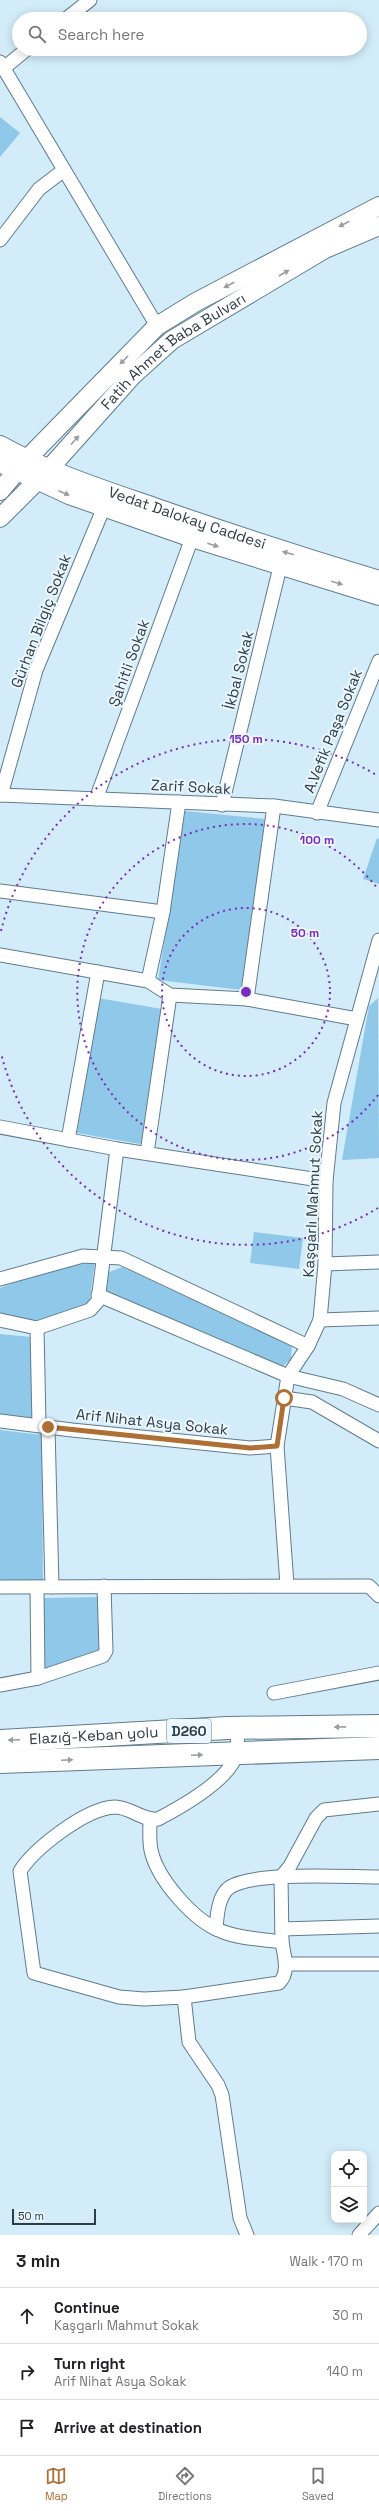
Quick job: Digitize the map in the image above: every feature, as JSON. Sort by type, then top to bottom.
[{"type":"highway","name":"Elazığ-Keban yolu","points":[[0,1741],[236,1728],[379,1726]]},
{"type":"highway","name":"Elazığ-Keban yolu","points":[[0,1762],[379,1748]]},
{"type":"main road","name":"Fatih Ahmet Baba Bulvarı","points":[[0,491],[14,465],[157,326],[196,302],[379,206]]},
{"type":"main road","name":"Fatih Ahmet Baba Bulvarı","points":[[0,518],[43,475],[133,375],[172,340],[325,250],[379,226]]},
{"type":"main road","name":"Vedat Dalokay Caddesi","points":[[0,445],[14,465],[274,549],[379,580]]},
{"type":"main road","name":"Vedat Dalokay Caddesi","points":[[43,475],[104,507],[280,567],[379,596]]},
{"type":"street","points":[[75,12],[90,0]]},
{"type":"street","points":[[17,56],[2,65],[157,326]]},
{"type":"street","points":[[0,240],[39,189],[64,170]]},
{"type":"street","name":"Gürhan Bilgiç Sokak","points":[[1,795],[36,670],[104,507]]},
{"type":"street","name":"Şahitli Sokak","points":[[96,799],[192,538]]},
{"type":"street","name":"İkbal Sokak","points":[[222,805],[280,567]]},
{"type":"street","name":"A.Vefik Paşa Sokak","points":[[318,813],[379,661]]},
{"type":"street","name":"Zarif Sokak","points":[[1,795],[274,806],[379,820]]},
{"type":"street","points":[[148,981],[163,912],[179,802]]},
{"type":"street","points":[[247,999],[274,806]]},
{"type":"street","points":[[0,891],[163,912]]},
{"type":"street","name":"Kaşgarlı Mahmut Sokak","points":[[288,1585],[277,1446],[288,1376],[308,1346],[320,1320],[325,1264],[326,1181],[334,1103],[357,1019],[373,982],[379,940]]},
{"type":"street","points":[[0,955],[148,981],[170,995],[247,999],[357,1019]]},
{"type":"street","points":[[68,1140],[98,972]]},
{"type":"street","points":[[147,1153],[170,995]]},
{"type":"street","points":[[0,1127],[117,1149],[326,1181]]},
{"type":"street","points":[[0,1320],[37,1328],[90,1310],[98,1301],[117,1149]]},
{"type":"street","points":[[0,1279],[83,1256],[121,1258],[308,1346]]},
{"type":"street","points":[[325,1264],[379,1262]]},
{"type":"street","points":[[98,1295],[288,1376],[343,1389],[379,1405]]},
{"type":"street","points":[[320,1320],[379,1318]]},
{"type":"street","points":[[37,1328],[44,1426],[52,1587]]},
{"type":"street","points":[[284,1398],[312,1402],[379,1441]]},
{"type":"street","name":"Arif Nihat Asya Sokak","points":[[0,1421],[250,1448],[277,1446]]},
{"type":"street","points":[[0,1587],[374,1584],[379,1596]]},
{"type":"street","points":[[0,1685],[38,1678],[103,1656],[106,1651],[104,1586]]},
{"type":"street","points":[[37,1587],[38,1678]]},
{"type":"street","points":[[274,1693],[379,1673]]},
{"type":"street","points":[[236,1728],[237,1753],[225,1773],[214,1783],[165,1815],[150,1820],[128,1810],[115,1807],[100,1811],[82,1818],[27,1860],[20,1871],[34,1973],[119,1997],[144,1999],[184,1997],[279,1983],[284,1978],[286,1964],[282,1935],[281,1877],[290,1866],[316,1818],[324,1810],[379,1804]]},
{"type":"street","points":[[150,1820],[150,1849],[160,1872],[193,1914],[216,1929],[240,1937],[282,1935],[379,1926]]},
{"type":"street","points":[[216,1929],[222,1897],[229,1887],[253,1878],[379,1877]]},
{"type":"street","points":[[286,1964],[379,1964]]},
{"type":"street","points":[[184,1997],[189,2042],[218,2085],[222,2095],[240,2218],[247,2235]]},
{"type":"street","points":[[359,2235],[379,2213]]},
{"type":"shaded area","points":[[0,117],[20,133],[0,157]]},
{"type":"shaded area","points":[[185,811],[265,819],[242,990],[158,980]]},
{"type":"shaded area","points":[[377,838],[379,839],[379,884],[363,879]]},
{"type":"shaded area","points":[[98,998],[162,1009],[144,1140],[140,1144],[77,1133]]},
{"type":"shaded area","points":[[378,998],[379,1158],[342,1160],[369,1006]]},
{"type":"shaded area","points":[[254,1232],[303,1238],[299,1269],[250,1263]]},
{"type":"shaded area","points":[[95,1261],[89,1306],[33,1323],[0,1315],[0,1288],[32,1276]]},
{"type":"shaded area","points":[[122,1267],[292,1346],[291,1359],[282,1367],[105,1291],[107,1273]]},
{"type":"shaded area","points":[[0,1334],[31,1337],[35,1413],[33,1420],[0,1418]]},
{"type":"shaded area","points":[[0,1430],[42,1435],[43,1583],[0,1583]]},
{"type":"shaded area","points":[[100,1597],[103,1653],[45,1674],[44,1598]]},
{"type":"route","points":[[48,1427],[250,1448],[277,1446],[284,1398]]}]
